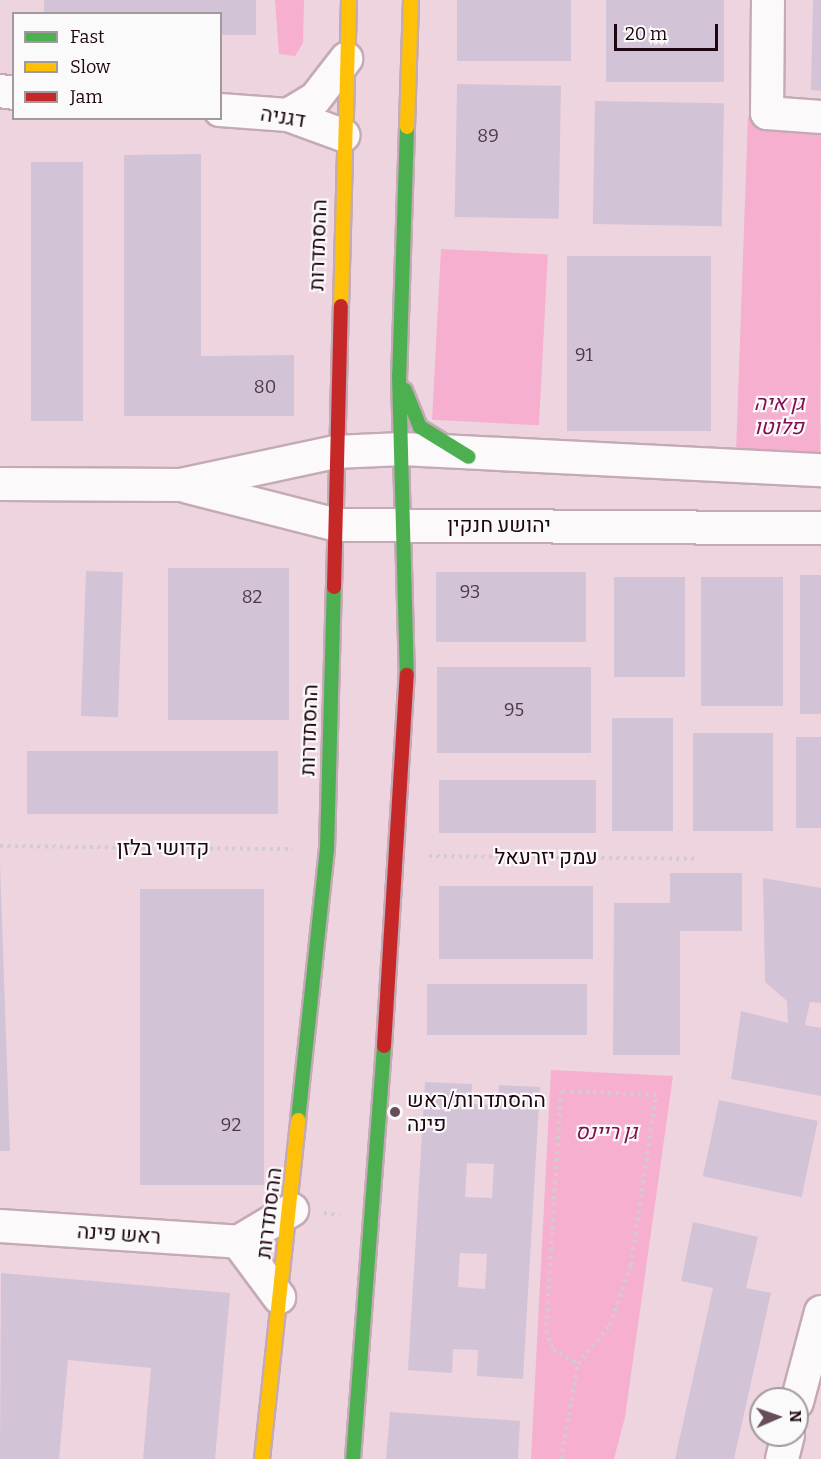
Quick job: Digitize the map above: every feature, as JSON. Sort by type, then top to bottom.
[{"type":"street","name":"ההסתדרות","points":[[262,1459],[279,1297],[292,1210],[327,849],[337,525],[335,452],[343,135],[350,0]]},
{"type":"street","points":[[353,1459],[374,1218],[410,643],[399,375],[411,0]]},
{"type":"street","points":[[768,0],[767,113],[821,117]]},
{"type":"street","points":[[288,116],[315,99],[346,59]]},
{"type":"street","name":"דגניה","points":[[222,110],[288,116],[343,135]]},
{"type":"street","points":[[399,375],[420,427],[469,457]]},
{"type":"street","name":"יהושע חנקין","points":[[0,484],[182,485],[335,452],[402,449],[469,457],[821,470]]},
{"type":"street","name":"יהושע חנקין","points":[[182,485],[337,525],[821,528]]},
{"type":"street","points":[[279,1297],[238,1242],[292,1210]]},
{"type":"street","name":"ראש פינה","points":[[0,1226],[238,1242]]},
{"type":"street","points":[[801,1387],[821,1312]]},
{"type":"path","name":"קדושי בלזן","points":[[0,846],[327,849]]},
{"type":"path","name":"עמק יזרעאל","points":[[395,856],[698,859]]},
{"type":"path","points":[[561,1459],[578,1364],[610,1325],[631,1265],[656,1095],[561,1091],[546,1330],[553,1349],[578,1364]]},
{"type":"path","points":[[292,1210],[374,1218]]},
{"type":"green space","points":[[275,0],[304,0],[303,43],[295,56],[279,54]]},
{"type":"green space","name":"גן איה פלוטו","points":[[748,117],[821,118],[820,461],[736,453]]},
{"type":"green space","points":[[441,249],[548,255],[539,425],[432,420]]},
{"type":"green space","name":"גן ריינס","points":[[551,1070],[673,1076],[625,1417],[614,1459],[531,1459]]},
{"type":"building","points":[[44,0],[256,0],[256,35],[222,35],[222,12],[44,12]]},
{"type":"building","points":[[457,0],[571,0],[571,61],[457,61]]},
{"type":"building","points":[[606,0],[724,0],[724,82],[606,82]]},
{"type":"building","points":[[813,0],[821,0],[821,91],[811,90]]},
{"type":"building","points":[[457,84],[561,86],[559,219],[455,217]]},
{"type":"building","points":[[595,101],[724,103],[722,226],[593,224]]},
{"type":"building","points":[[201,154],[201,356],[294,355],[294,416],[124,416],[124,155]]},
{"type":"building","points":[[31,162],[83,162],[83,421],[31,421]]},
{"type":"building","points":[[567,256],[711,256],[711,431],[567,431]]},
{"type":"building","points":[[168,568],[289,568],[289,720],[168,720]]},
{"type":"building","points":[[86,571],[123,572],[118,717],[81,716]]},
{"type":"building","points":[[436,572],[586,572],[586,642],[436,642]]},
{"type":"building","points":[[800,575],[821,575],[821,714],[800,714]]},
{"type":"building","points":[[614,577],[685,577],[685,677],[614,677]]},
{"type":"building","points":[[701,577],[783,577],[783,706],[701,706]]},
{"type":"building","points":[[437,667],[591,667],[591,753],[437,753]]},
{"type":"building","points":[[612,718],[673,718],[673,831],[612,831]]},
{"type":"building","points":[[693,733],[773,733],[773,831],[693,831]]},
{"type":"building","points":[[796,737],[821,737],[821,828],[796,828]]},
{"type":"building","points":[[27,751],[278,751],[278,814],[27,814]]},
{"type":"building","points":[[439,780],[596,780],[596,833],[439,833]]},
{"type":"building","points":[[0,863],[10,1151],[0,1151]]},
{"type":"building","points":[[670,873],[742,873],[742,931],[680,931],[680,1055],[613,1055],[614,903],[670,903]]},
{"type":"building","points":[[763,878],[821,888],[821,1003],[810,1002],[805,1025],[821,1028],[821,1096],[731,1079],[741,1011],[788,1023],[787,1001],[765,982]]},
{"type":"building","points":[[439,886],[593,886],[593,959],[439,959]]},
{"type":"building","points":[[140,889],[264,889],[264,1185],[140,1185]]},
{"type":"building","points":[[427,984],[587,984],[587,1035],[427,1035]]},
{"type":"building","points":[[425,1082],[472,1084],[471,1104],[497,1105],[499,1085],[540,1087],[523,1379],[477,1376],[478,1350],[453,1349],[452,1373],[408,1370]],"holes":[[[467,1163],[494,1164],[492,1198],[465,1197]],[[460,1253],[487,1254],[485,1289],[458,1287]]]},
{"type":"building","points":[[719,1100],[818,1121],[802,1197],[703,1176]]},
{"type":"building","points":[[693,1222],[758,1237],[746,1288],[771,1293],[734,1459],[675,1459],[713,1288],[681,1281]]},
{"type":"building","points":[[1,1273],[230,1293],[215,1459],[143,1459],[151,1368],[68,1360],[59,1459],[0,1459]]},
{"type":"building","points":[[390,1412],[520,1421],[518,1459],[386,1459]]},
{"type":"traffic: fast","points":[[407,127],[399,375],[407,675]]},
{"type":"traffic: fast","points":[[405,390],[420,427],[469,457]]},
{"type":"traffic: fast","points":[[298,1120],[327,849],[334,587]]},
{"type":"traffic: fast","points":[[353,1459],[384,1046]]},
{"type":"traffic: slow","points":[[341,306],[349,0]]},
{"type":"traffic: slow","points":[[407,127],[411,0]]},
{"type":"traffic: slow","points":[[262,1459],[298,1120]]},
{"type":"traffic: jam","points":[[334,587],[341,306]]},
{"type":"traffic: jam","points":[[384,1046],[407,675]]},
{"type":"place","name":"ההסתדרות/ראש פינה","points":[[395,1112]]}]
